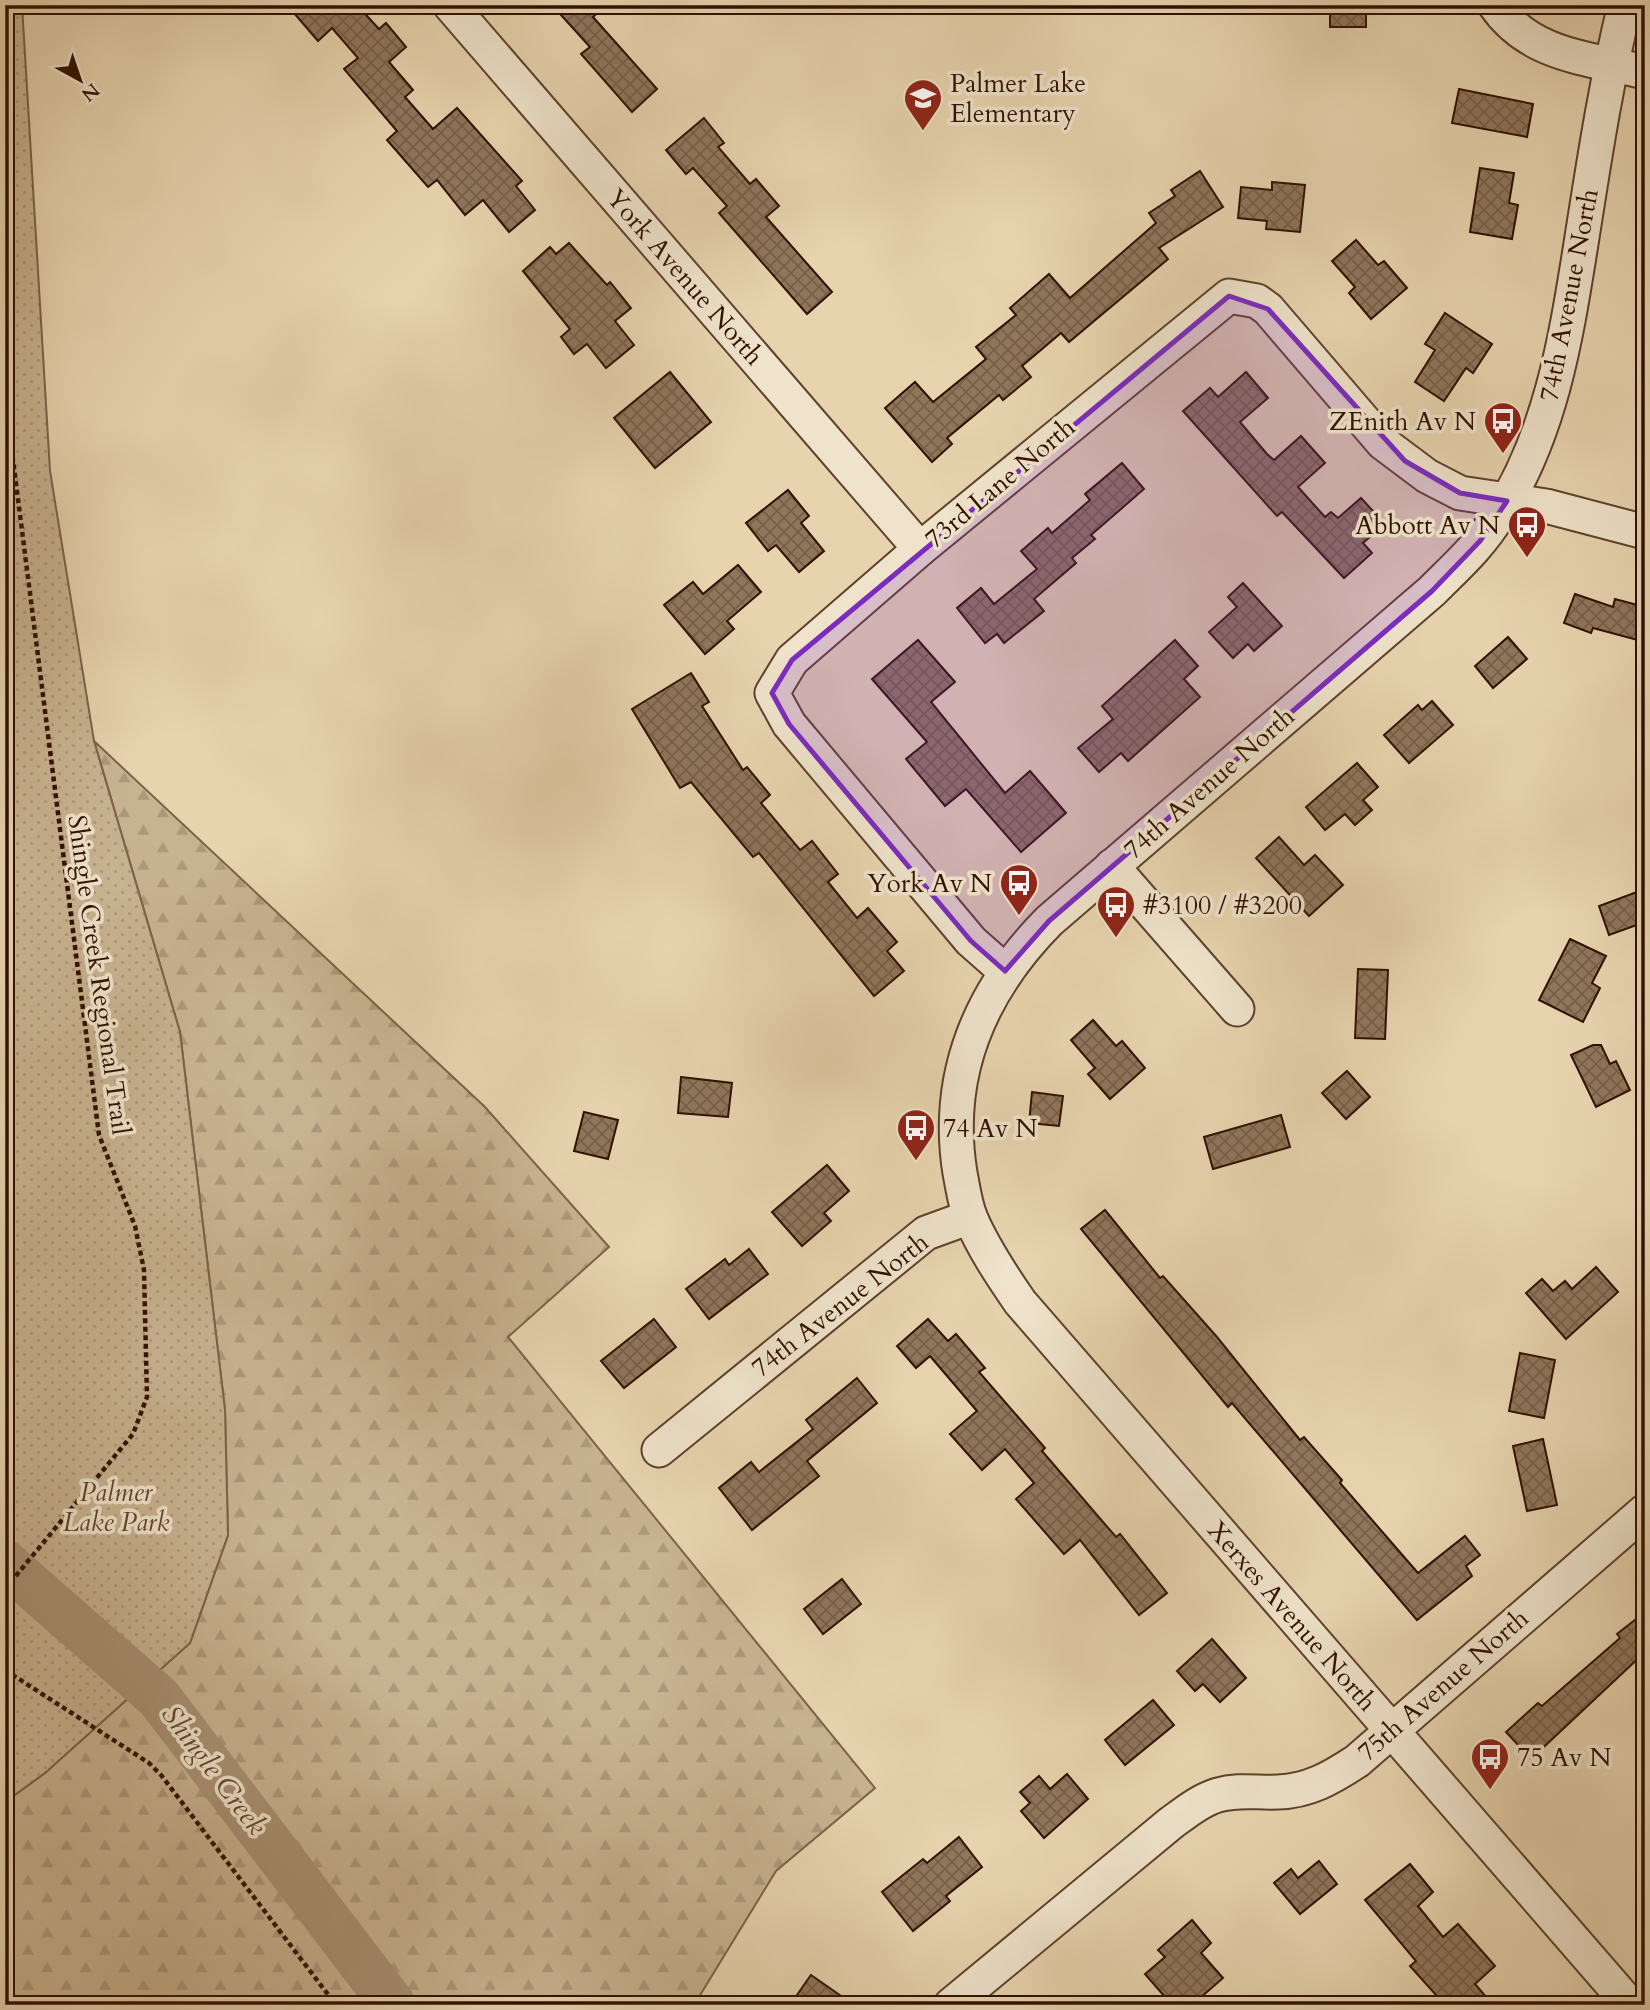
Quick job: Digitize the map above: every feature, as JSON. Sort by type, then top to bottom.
[{"type":"street","name":"York Avenue North","points":[[450,5],[920,549]]},
{"type":"street","points":[[1495,5],[1508,24],[1535,43],[1645,72]]},
{"type":"street","name":"74th Avenue North","points":[[659,1450],[926,1233],[970,1217],[958,1157],[960,1081],[978,1020],[1005,971],[1049,921],[1432,592],[1480,541],[1507,501],[1537,441],[1564,349],[1610,64],[1625,5]]},
{"type":"street","name":"73rd Lane North","points":[[1005,971],[971,942],[797,735],[772,693],[792,660],[920,549],[1207,311],[1229,296],[1245,298],[1268,309],[1383,443],[1405,461],[1460,493],[1507,501]]},
{"type":"street","points":[[1507,501],[1546,506],[1645,532]]},
{"type":"street","points":[[1112,866],[1237,1010]]},
{"type":"street","name":"Xerxes Avenue North","points":[[970,1217],[998,1270],[1020,1302],[1630,2005]]},
{"type":"street","name":"75th Avenue North","points":[[951,2005],[1171,1822],[1198,1804],[1216,1795],[1242,1790],[1276,1792],[1302,1789],[1327,1781],[1357,1761],[1645,1511]]},
{"type":"path","name":"Shingle Creek Regional Trail","points":[[5,397],[99,1135],[135,1226],[144,1270],[148,1382],[143,1412],[126,1443],[5,1589]]},
{"type":"path","points":[[5,1670],[149,1763],[161,1775],[336,2005]]},
{"type":"highlighted area","points":[[1229,296],[1268,309],[1405,461],[1460,493],[1507,501],[1480,541],[1432,591],[1049,921],[1005,971],[971,941],[789,724],[772,693],[792,660]]},
{"type":"green space","name":"Palmer Lake Park","points":[[5,5],[22,5],[50,471],[94,741],[180,1032],[225,1410],[228,1535],[190,1643],[45,1773],[5,1802]]},
{"type":"green space","points":[[94,741],[485,1107],[609,1247],[508,1337],[875,1788],[776,1871],[694,2005],[5,2005],[5,1802],[45,1773],[190,1643],[228,1535],[225,1410],[180,1032]]},
{"type":"building","points":[[287,5],[357,5],[379,29],[386,23],[406,47],[389,62],[413,90],[405,97],[433,129],[457,108],[522,181],[516,186],[535,210],[509,232],[483,200],[465,215],[437,180],[428,187],[387,140],[397,131],[344,69],[358,58],[332,28],[318,41]]},
{"type":"building","points":[[552,5],[606,5],[593,17],[657,89],[632,112],[581,54],[590,47]]},
{"type":"building","points":[[1330,5],[1366,5],[1366,27],[1330,27]]},
{"type":"building","points":[[1459,89],[1533,104],[1527,137],[1452,123]]},
{"type":"building","points":[[704,118],[724,143],[718,147],[750,184],[756,179],[779,206],[766,217],[832,292],[807,314],[719,213],[727,206],[693,168],[686,174],[666,150]]},
{"type":"building","points":[[1480,168],[1514,173],[1509,203],[1518,205],[1512,239],[1470,232]]},
{"type":"building","points":[[1200,171],[1223,207],[1159,248],[1168,259],[1069,342],[1061,333],[1022,366],[1031,377],[1003,400],[999,395],[947,438],[952,444],[932,462],[885,408],[915,382],[933,402],[986,359],[976,347],[1016,315],[1010,308],[1049,274],[1070,298],[1156,223],[1149,213],[1175,196],[1171,190]]},
{"type":"building","points":[[1272,182],[1305,185],[1300,232],[1266,229],[1267,221],[1238,218],[1241,187],[1272,190]]},
{"type":"building","points":[[1356,240],[1378,265],[1384,261],[1407,288],[1371,319],[1349,293],[1355,287],[1332,261]]},
{"type":"building","points":[[569,243],[607,285],[610,282],[631,308],[615,321],[634,345],[606,368],[587,344],[574,354],[561,337],[570,329],[523,271],[550,247],[556,254]]},
{"type":"building","points":[[1445,313],[1492,344],[1473,373],[1466,368],[1444,401],[1415,382],[1435,350],[1425,344]]},
{"type":"building","points":[[670,372],[711,422],[655,468],[614,418]]},
{"type":"building","points":[[1246,372],[1268,398],[1240,422],[1267,454],[1274,460],[1301,436],[1325,463],[1298,487],[1325,517],[1331,512],[1338,518],[1361,498],[1385,524],[1363,543],[1372,553],[1344,578],[1282,512],[1277,516],[1183,411],[1210,388],[1218,397]]},
{"type":"building","points":[[1122,463],[1144,489],[1091,535],[1095,539],[1072,558],[1076,563],[1034,599],[1044,611],[1004,643],[997,634],[985,643],[957,608],[981,588],[994,604],[1037,569],[1021,551],[1048,528],[1052,533],[1090,500],[1085,494]]},
{"type":"building","points":[[788,490],[809,516],[801,523],[824,551],[799,572],[776,545],[768,551],[746,523]]},
{"type":"building","points":[[738,565],[761,592],[727,621],[734,629],[705,654],[664,605],[693,582],[703,594]]},
{"type":"building","points":[[1243,583],[1282,626],[1254,651],[1248,644],[1233,658],[1209,632],[1237,607],[1228,597]]},
{"type":"building","points":[[1575,594],[1613,607],[1615,599],[1645,607],[1645,642],[1593,628],[1591,633],[1564,623]]},
{"type":"building","points":[[1508,637],[1527,659],[1493,688],[1475,666]]},
{"type":"building","points":[[918,640],[955,682],[931,702],[1005,793],[1030,771],[1066,813],[1021,852],[966,789],[945,806],[906,759],[927,742],[872,679]]},
{"type":"building","points":[[1175,640],[1198,666],[1184,679],[1200,697],[1128,761],[1121,753],[1099,772],[1078,748],[1113,719],[1102,706]]},
{"type":"building","points":[[691,673],[709,702],[702,706],[743,770],[747,767],[770,795],[761,803],[800,850],[812,841],[838,874],[828,882],[857,918],[868,908],[897,942],[887,951],[904,971],[874,996],[759,853],[753,857],[691,782],[680,788],[632,709]]},
{"type":"building","points":[[1432,701],[1453,725],[1409,763],[1384,735],[1418,705],[1422,710]]},
{"type":"building","points":[[1357,763],[1378,787],[1363,800],[1372,810],[1355,825],[1345,814],[1325,830],[1306,807]]},
{"type":"building","points":[[1279,837],[1304,865],[1315,855],[1343,885],[1309,916],[1256,858]]},
{"type":"building","points":[[1645,889],[1645,922],[1609,935],[1599,906]]},
{"type":"building","points":[[1570,939],[1606,956],[1592,983],[1600,988],[1583,1022],[1539,1000]]},
{"type":"building","points":[[1358,969],[1388,970],[1385,1039],[1355,1038]]},
{"type":"building","points":[[1093,1020],[1116,1046],[1122,1041],[1145,1068],[1110,1099],[1088,1074],[1095,1068],[1071,1040]]},
{"type":"building","points":[[1593,1045],[1601,1045],[1610,1064],[1616,1061],[1630,1090],[1596,1107],[1571,1055]]},
{"type":"building","points":[[1347,1071],[1370,1097],[1346,1119],[1322,1093]]},
{"type":"building","points":[[681,1077],[732,1083],[728,1117],[678,1113]]},
{"type":"building","points":[[1032,1092],[1063,1096],[1059,1126],[1029,1123]]},
{"type":"building","points":[[584,1112],[618,1120],[608,1159],[574,1151]]},
{"type":"building","points":[[1281,1115],[1290,1147],[1213,1169],[1204,1137]]},
{"type":"building","points":[[827,1165],[849,1191],[824,1213],[831,1221],[802,1246],[772,1212]]},
{"type":"building","points":[[1105,1210],[1160,1278],[1163,1276],[1217,1337],[1300,1440],[1304,1437],[1342,1480],[1340,1483],[1418,1573],[1465,1536],[1480,1555],[1466,1566],[1472,1576],[1417,1620],[1232,1403],[1228,1407],[1081,1229]]},
{"type":"building","points":[[749,1249],[768,1274],[709,1319],[686,1289],[725,1259],[729,1265]]},
{"type":"building","points":[[1596,1267],[1618,1292],[1566,1339],[1526,1293],[1542,1279],[1553,1291],[1565,1281],[1572,1289]]},
{"type":"building","points":[[654,1319],[676,1347],[624,1388],[601,1361]]},
{"type":"building","points":[[928,1319],[948,1341],[956,1334],[985,1368],[979,1372],[1045,1448],[1042,1451],[1116,1537],[1120,1534],[1167,1593],[1139,1615],[1080,1540],[1064,1554],[1016,1499],[1034,1483],[1005,1449],[982,1470],[950,1434],[977,1411],[930,1356],[916,1368],[897,1346]]},
{"type":"building","points":[[1520,1353],[1555,1360],[1544,1418],[1509,1411]]},
{"type":"building","points":[[857,1378],[877,1403],[807,1461],[819,1476],[752,1530],[719,1488],[751,1462],[759,1472],[813,1429],[806,1420]]},
{"type":"building","points":[[1543,1439],[1557,1505],[1527,1511],[1513,1446]]},
{"type":"building","points":[[842,1579],[861,1604],[823,1634],[804,1609]]},
{"type":"building","points":[[1645,1612],[1645,1652],[1531,1759],[1506,1732],[1538,1703],[1542,1706],[1620,1638],[1617,1634]]},
{"type":"building","points":[[1212,1639],[1246,1678],[1220,1702],[1203,1684],[1195,1691],[1177,1671]]},
{"type":"building","points":[[1153,1700],[1174,1725],[1125,1765],[1105,1740]]},
{"type":"building","points":[[1067,1774],[1088,1799],[1044,1838],[1021,1811],[1030,1803],[1020,1792],[1039,1776],[1050,1789]]},
{"type":"building","points":[[959,1837],[982,1867],[946,1896],[950,1901],[913,1931],[882,1892],[923,1859],[927,1863]]},
{"type":"building","points":[[1319,1861],[1337,1884],[1300,1914],[1274,1883],[1291,1869],[1298,1878]]},
{"type":"building","points":[[1410,1864],[1433,1892],[1418,1906],[1443,1937],[1458,1924],[1495,1966],[1475,1984],[1493,2005],[1445,2005],[1410,1966],[1416,1961],[1365,1900]]},
{"type":"building","points":[[1192,1920],[1211,1943],[1201,1953],[1223,1978],[1192,2005],[1172,2005],[1145,1974],[1165,1957],[1158,1950]]},
{"type":"building","points":[[811,1975],[854,2005],[790,2005]]},
{"type":"waterway","name":"Shingle Creek","points":[[5,1563],[159,1698],[393,2005]]},
{"type":"place","name":"Palmer Lake Elementary","points":[[923,132]]},
{"type":"place","name":"ZEnith Av N","points":[[1503,455]]},
{"type":"place","name":"Abbott Av N","points":[[1527,559]]},
{"type":"place","name":"York Av N","points":[[1019,917]]},
{"type":"place","name":"#3100 / #3200","points":[[1116,939]]},
{"type":"place","name":"74 Av N","points":[[916,1162]]},
{"type":"place","name":"75 Av N","points":[[1490,1791]]}]
